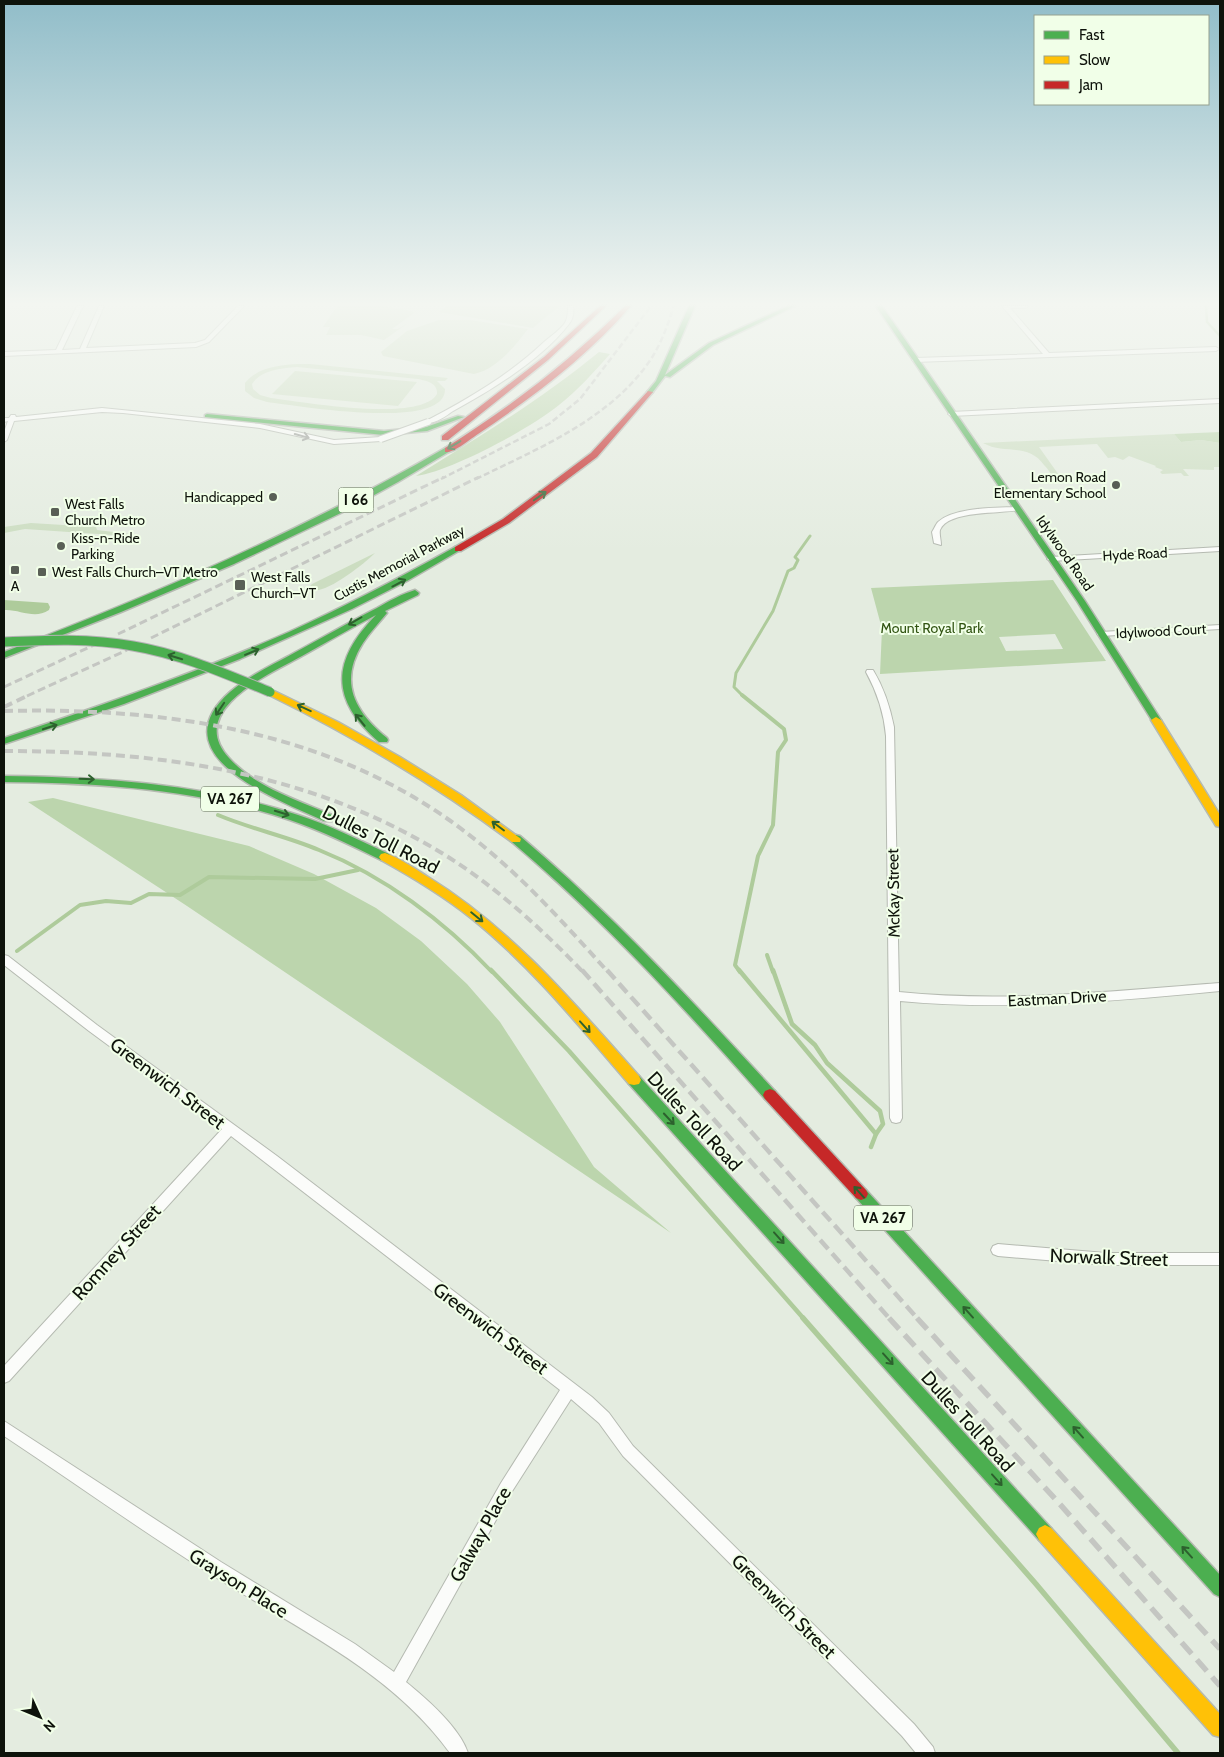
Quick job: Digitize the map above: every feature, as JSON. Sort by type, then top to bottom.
[{"type":"main road","points":[[207,416],[362,432],[406,432],[446,424],[510,388]]},
{"type":"main road","points":[[50,638],[97,614],[177,580],[387,473],[440,441],[511,388]]},
{"type":"main road","name":"I 66","points":[[4,655],[142,600],[280,538],[424,463],[485,426],[538,388]]},
{"type":"main road","name":"Custis Memorial Parkway","points":[[4,741],[127,700],[257,650],[372,596],[469,543],[552,488],[599,451],[632,418],[656,388]]},
{"type":"main road","name":"Idylwood Road","points":[[934,388],[1101,634],[1220,823]]},
{"type":"main road","points":[[438,784],[411,757],[383,740],[360,720],[353,709],[346,682],[347,666],[360,638],[381,614],[415,592],[373,611],[248,682],[222,704],[212,724],[212,737],[216,748],[240,773],[381,845],[438,888]]},
{"type":"main road","name":"VA 267","points":[[4,642],[67,640],[133,646],[186,660],[270,692],[363,739],[438,784],[523,845],[585,898],[626,939],[1220,1588]]},
{"type":"main road","name":"Dulles Toll Road","points":[[4,779],[55,778],[140,783],[196,791],[263,807],[303,820],[345,837],[394,861],[438,888],[488,926],[540,977],[783,1243],[1220,1728]]},
{"type":"street","points":[[4,418],[102,410],[123,411],[260,426],[334,442],[381,439],[428,422],[488,388]]},
{"type":"street","points":[[951,414],[1220,401]]},
{"type":"street","points":[[12,418],[122,407],[207,416]]},
{"type":"street","points":[[4,440],[12,418]]},
{"type":"street","points":[[938,543],[934,532],[945,520],[969,514],[1016,510]]},
{"type":"street","name":"Hyde Road","points":[[1050,559],[1220,549]]},
{"type":"street","name":"Idylwood Court","points":[[1101,634],[1220,627]]},
{"type":"street","name":"McKay Street","points":[[870,672],[880,690],[890,725],[896,1118]]},
{"type":"street","name":"Greenwich Street","points":[[4,959],[570,1388],[604,1418],[628,1451],[908,1730],[927,1753]]},
{"type":"street","name":"Eastman Drive","points":[[895,996],[961,1003],[1123,995],[1220,987]]},
{"type":"street","name":"Romney Street","points":[[4,1376],[230,1129]]},
{"type":"street","name":"Norwalk Street","points":[[998,1250],[1106,1260],[1220,1259]]},
{"type":"street","name":"Galway Place","points":[[396,1684],[506,1488],[570,1388]]},
{"type":"street","name":"Grayson Place","points":[[4,1428],[153,1528],[322,1634],[396,1684],[424,1709],[460,1753]]},
{"type":"shaded area","points":[[245,388],[253,388],[260,395],[271,398],[333,406],[385,409],[426,403],[437,394],[436,388],[445,389],[439,402],[421,410],[396,413],[335,411],[267,402],[254,398],[245,391]]},
{"type":"shaded area","points":[[278,388],[412,388],[398,406],[272,394]]},
{"type":"shaded area","points":[[1174,434],[1181,442],[1201,440],[1220,443],[1220,467],[1214,467],[1214,470],[1183,469],[1189,476],[1184,476],[1181,473],[1162,474],[1160,472],[1163,470],[1156,466],[1129,456],[1123,460],[1115,457],[1108,458],[1097,444],[1039,447],[1061,478],[1052,478],[1047,468],[1038,458],[1031,454],[983,443]]},
{"type":"shaded area","points":[[31,523],[96,527],[97,530],[130,534],[127,536],[25,529],[4,533],[4,527]]},
{"type":"shaded area","points":[[375,553],[354,571],[335,583],[317,590],[311,590],[309,587],[312,584]]},
{"type":"shaded area","points":[[4,600],[48,603],[50,607],[49,610],[38,614],[4,610]]},
{"type":"green space","points":[[552,388],[578,388],[559,405],[530,425],[491,447],[450,466],[416,476],[487,432]]},
{"type":"green space","points":[[1220,432],[1220,443],[1201,440],[1181,442],[1174,434]]},
{"type":"green space","name":"Mount Royal Park","points":[[1053,580],[1106,661],[880,674],[882,629],[871,588]],"holes":[[[1055,634],[1063,649],[1006,651],[999,637]]]},
{"type":"green space","points":[[53,798],[249,846],[314,874],[376,908],[421,941],[467,984],[500,1022],[594,1167],[671,1233],[187,906],[28,802]]},
{"type":"waterway","points":[[742,695],[734,687],[736,673],[773,611],[788,571],[794,568],[798,560],[795,557],[810,536]]},
{"type":"waterway","points":[[740,972],[735,965],[758,856],[773,825],[778,752],[786,740],[784,729],[742,695]]},
{"type":"waterway","points":[[218,815],[307,845],[367,873],[433,918],[454,935],[492,972]]},
{"type":"waterway","points":[[17,951],[80,905],[106,901],[131,903],[149,894],[180,895],[209,877],[315,879],[358,870]]},
{"type":"waterway","points":[[767,955],[773,972]]},
{"type":"waterway","points":[[491,970],[569,1051],[804,1319]]},
{"type":"waterway","points":[[739,970],[876,1134]]},
{"type":"waterway","points":[[773,970],[792,1024],[815,1045],[827,1063],[880,1111],[883,1124],[876,1134]]},
{"type":"waterway","points":[[871,1147],[876,1134]]},
{"type":"waterway","points":[[803,1318],[1036,1584],[1178,1753]]},
{"type":"railway","points":[[441,479],[549,424],[580,399],[588,388]]},
{"type":"railway","points":[[476,479],[572,430],[616,399],[627,388]]},
{"type":"railway","points":[[118,634],[444,477]]},
{"type":"railway","points":[[151,638],[479,477]]},
{"type":"railway","points":[[4,687],[96,644]]},
{"type":"railway","points":[[27,696],[127,650]]},
{"type":"railway","points":[[4,707],[29,695]]},
{"type":"railway","points":[[4,711],[127,714],[188,721],[248,732],[306,749],[363,771],[417,799],[487,849],[541,900],[608,972]]},
{"type":"railway","points":[[4,751],[112,755],[166,760],[219,769],[271,781],[322,797],[372,816],[421,841],[465,868],[527,917],[583,972]]},
{"type":"railway","points":[[582,970],[890,1319]]},
{"type":"railway","points":[[607,970],[918,1319]]},
{"type":"railway","points":[[889,1318],[1058,1502],[1220,1686]]},
{"type":"railway","points":[[917,1318],[1220,1649]]},
{"type":"traffic: fast","points":[[650,392],[654,388]]},
{"type":"traffic: fast","points":[[935,388],[1081,601],[1156,720]]},
{"type":"traffic: fast","points":[[207,416],[384,433],[427,429],[460,417]]},
{"type":"traffic: fast","points":[[4,655],[117,611],[231,562],[342,509],[448,450]]},
{"type":"traffic: fast","points":[[4,741],[121,702],[293,633],[349,607],[458,549]]},
{"type":"traffic: fast","points":[[328,818],[267,790],[237,771],[216,748],[213,742],[212,724],[220,708],[240,688],[355,622],[415,593]]},
{"type":"traffic: fast","points":[[383,613],[368,628],[357,645],[350,661],[347,678],[348,694],[354,710],[366,726],[383,740]]},
{"type":"traffic: fast","points":[[4,642],[78,640],[134,646],[197,663],[270,692]]},
{"type":"traffic: fast","points":[[4,779],[102,782],[151,786],[200,794],[248,804],[295,818],[340,835],[385,857]]},
{"type":"traffic: fast","points":[[516,839],[551,868],[648,962],[770,1095]]},
{"type":"traffic: fast","points":[[634,1080],[1045,1534]]},
{"type":"traffic: fast","points":[[861,1194],[1220,1588]]},
{"type":"traffic: slow","points":[[270,692],[334,724],[397,759],[457,797],[516,839]]},
{"type":"traffic: slow","points":[[1156,720],[1220,823]]},
{"type":"traffic: slow","points":[[385,857],[442,891],[497,933],[558,994],[634,1080]]},
{"type":"traffic: slow","points":[[1045,1534],[1220,1728]]},
{"type":"traffic: jam","points":[[445,438],[510,388]]},
{"type":"traffic: jam","points":[[448,450],[497,418],[538,388]]},
{"type":"traffic: jam","points":[[458,549],[506,521],[594,455],[650,392]]},
{"type":"traffic: jam","points":[[770,1095],[861,1194]]},
{"type":"place","name":"Lemon Road Elementary School","points":[[1116,485]]},
{"type":"place","name":"Handicapped","points":[[273,497]]},
{"type":"place","name":"West Falls Church Metro","points":[[55,512]]},
{"type":"place","name":"Kiss-n-Ride Parking","points":[[61,546]]},
{"type":"place","name":"A","points":[[15,570]]},
{"type":"place","name":"West Falls Church–VT Metro","points":[[42,572]]},
{"type":"place","name":"West Falls Church–VT","points":[[240,585]]}]
